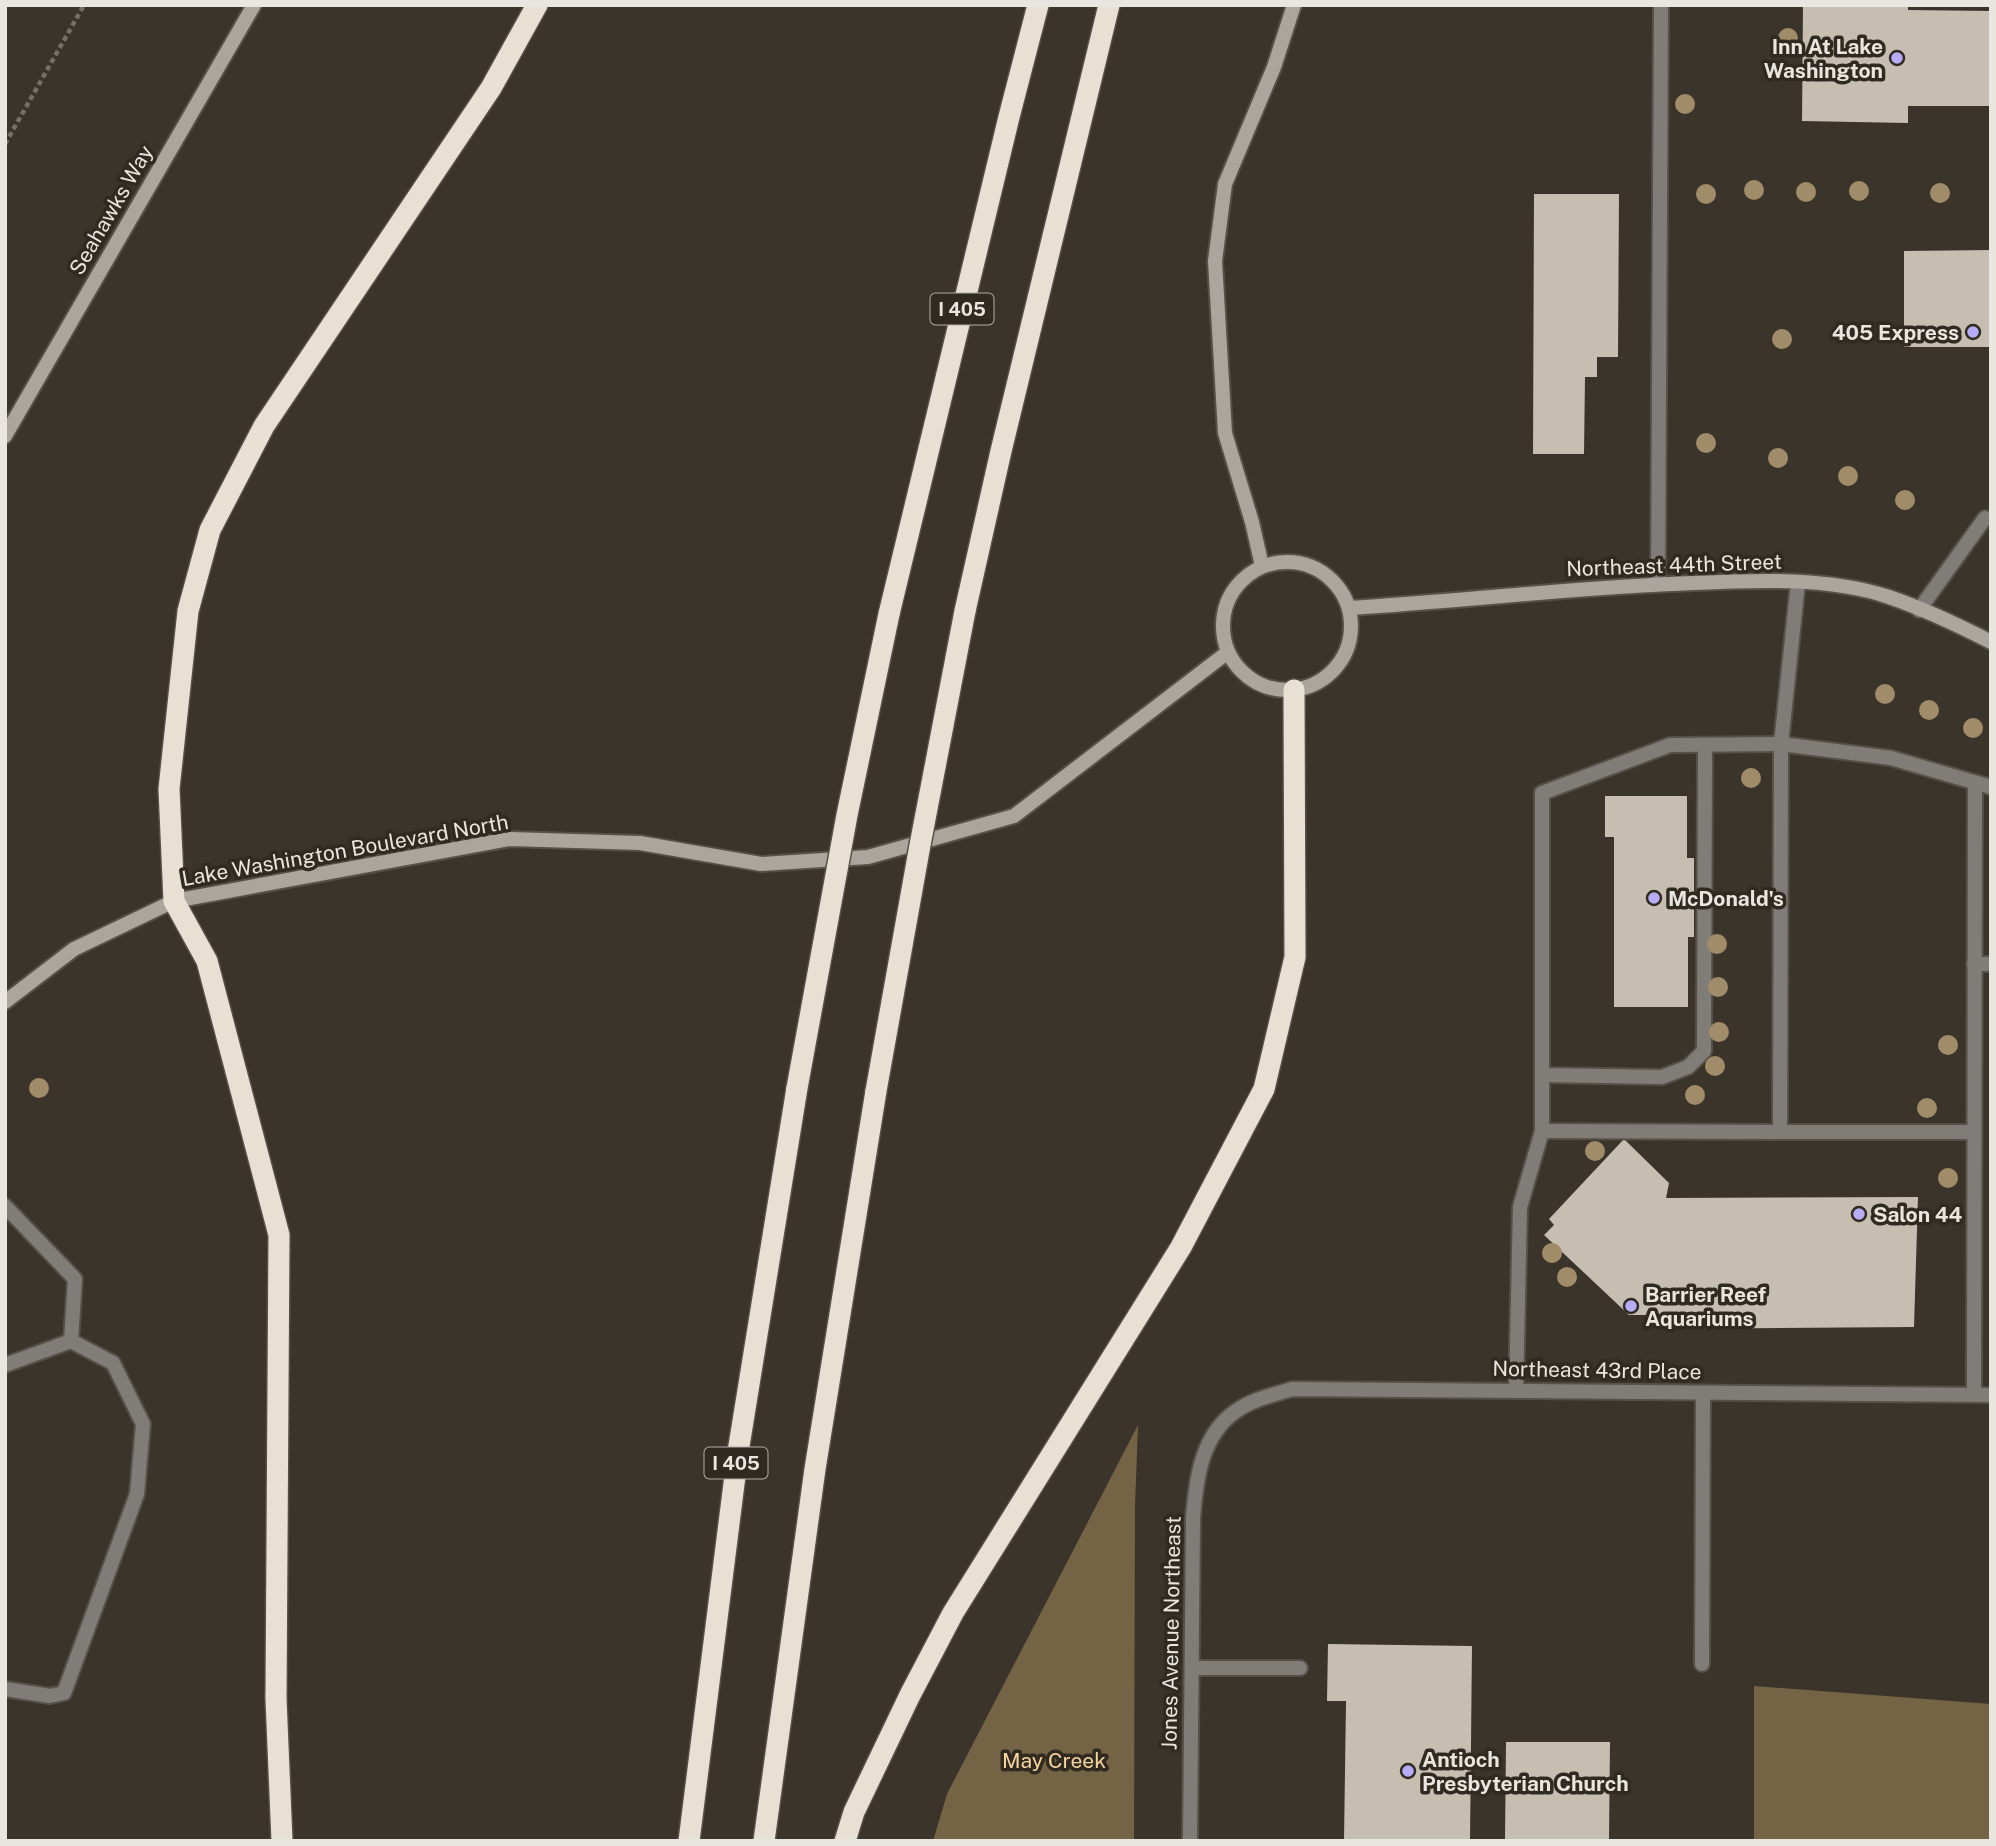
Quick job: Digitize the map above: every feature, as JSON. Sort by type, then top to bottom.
[{"type":"highway","points":[[282,1841],[276,1699],[279,1235],[207,961],[174,901],[169,789],[188,611],[210,530],[264,426],[491,88],[537,5]]},
{"type":"highway","name":"I 405","points":[[689,1841],[737,1452],[797,1087],[848,815],[889,614],[1005,130],[1038,5]]},
{"type":"highway","points":[[764,1841],[819,1443],[876,1091],[920,845],[965,611],[1001,450],[1109,5]]},
{"type":"highway","points":[[845,1841],[854,1812],[953,1613],[1181,1247],[1264,1090],[1295,957],[1294,690]]},
{"type":"street","name":"Seahawks Way","points":[[5,436],[11,413],[254,5]]},
{"type":"street","points":[[1262,566],[1252,522],[1225,433],[1215,261],[1225,184],[1273,67],[1294,5]]},
{"type":"street","points":[[1658,584],[1661,5]]},
{"type":"street","points":[[1919,610],[1985,518]]},
{"type":"street","points":[[1284,562],[1305,564],[1325,573],[1340,589],[1349,608],[1352,631],[1346,652],[1334,670],[1316,683],[1294,690],[1274,689],[1255,682],[1239,669],[1228,652],[1223,632],[1224,612],[1232,593],[1245,577],[1262,566],[1284,562]]},
{"type":"street","points":[[1780,1132],[1781,744],[1798,582]]},
{"type":"street","name":"Northeast 44th Street","points":[[1349,608],[1658,584],[1798,582],[1888,596],[1959,625],[1991,642]]},
{"type":"street","name":"Lake Washington Boulevard North","points":[[5,1002],[74,949],[174,901],[510,839],[640,843],[761,864],[868,857],[1014,816],[1228,652]]},
{"type":"street","points":[[1516,1391],[1520,1207],[1542,1131],[1542,793],[1670,745],[1781,744],[1891,758],[1991,787]]},
{"type":"street","points":[[1542,1075],[1662,1077],[1688,1067],[1704,1051],[1705,745]]},
{"type":"street","points":[[1974,1394],[1975,783]]},
{"type":"street","points":[[1974,964],[1991,964]]},
{"type":"street","points":[[1542,1131],[1974,1132]]},
{"type":"street","points":[[5,1206],[75,1279],[71,1341]]},
{"type":"street","points":[[5,1365],[71,1341],[113,1363],[143,1424],[136,1494],[64,1693],[50,1696],[5,1689]]},
{"type":"street","name":"Northeast 43rd Place","points":[[1217,1431],[1234,1412],[1259,1398],[1292,1389],[1991,1395]]},
{"type":"street","points":[[1702,1664],[1703,1392]]},
{"type":"street","name":"Jones Avenue Northeast","points":[[1190,1841],[1195,1485],[1202,1456],[1217,1431]]},
{"type":"street","points":[[1192,1668],[1300,1668]]},
{"type":"path","points":[[5,144],[84,5]]},
{"type":"green space","name":"May Creek","points":[[1138,1425],[1135,1506],[1134,1841],[933,1841],[947,1794]]},
{"type":"green space","points":[[1754,1686],[1991,1704],[1991,1841],[1754,1841]]},
{"type":"building","name":"Inn At Lake Washington","points":[[1803,5],[1908,5],[1908,10],[1991,11],[1991,106],[1908,106],[1908,123],[1802,121]]},
{"type":"building","points":[[1534,194],[1619,194],[1618,357],[1597,357],[1597,377],[1585,377],[1584,454],[1533,454]]},
{"type":"building","points":[[1991,250],[1991,347],[1904,347],[1904,251]]},
{"type":"building","name":"McDonald's","points":[[1605,796],[1687,796],[1687,858],[1694,858],[1694,937],[1688,937],[1688,1007],[1614,1007],[1614,837],[1605,837]]},
{"type":"building","points":[[1624,1139],[1669,1183],[1666,1198],[1918,1197],[1914,1327],[1672,1329],[1672,1315],[1629,1315],[1544,1235],[1554,1225],[1549,1219]]},
{"type":"building","name":"Antioch Presbyterian Church","points":[[1328,1644],[1472,1646],[1470,1841],[1344,1841],[1346,1701],[1327,1701]]},
{"type":"building","points":[[1506,1742],[1610,1742],[1609,1841],[1505,1841]]},
{"type":"place","name":"Inn At Lake Washington","points":[[1897,58]]},
{"type":"place","name":"405 Express","points":[[1973,332]]},
{"type":"place","name":"McDonald's","points":[[1654,898]]},
{"type":"place","name":"Salon 44","points":[[1859,1214]]},
{"type":"place","name":"Barrier Reef Aquariums","points":[[1631,1306]]},
{"type":"place","name":"Antioch Presbyterian Church","points":[[1408,1771]]}]
